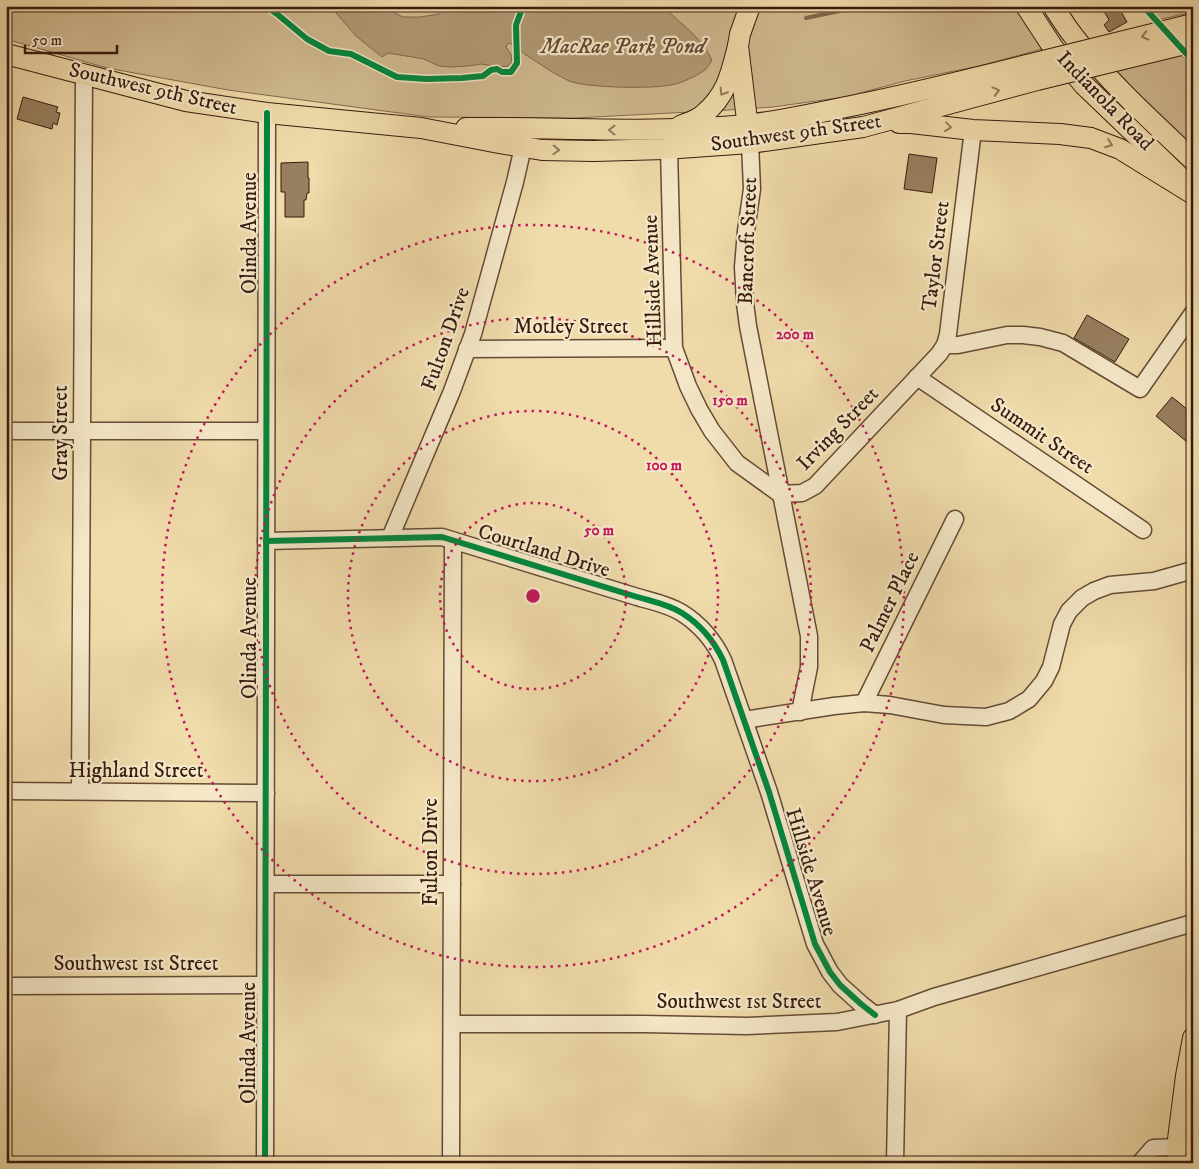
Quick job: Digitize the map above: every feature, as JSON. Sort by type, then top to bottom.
[{"type":"main road","name":"Bancroft Street","points":[[749,134],[738,46],[740,34],[750,6]]},
{"type":"main road","name":"Indianola Road","points":[[1026,6],[1054,49],[1084,85],[1193,189]]},
{"type":"main road","name":"Indianola Road","points":[[1053,6],[1075,38],[1095,62],[1193,160]]},
{"type":"main road","name":"Southwest 9th Street","points":[[6,54],[186,101],[267,113],[421,128],[542,150],[594,151],[669,149],[749,134],[864,127],[1193,24]]},
{"type":"main road","name":"Southwest 9th Street","points":[[421,128],[694,129],[749,134],[808,115],[879,100],[1193,42]]},
{"type":"main road","points":[[642,130],[674,129],[703,115],[717,101],[728,84],[738,46]]},
{"type":"main road","points":[[882,122],[911,123],[972,130],[1060,134],[1091,138],[1120,149],[1193,194]]},
{"type":"main road","points":[[1178,1155],[1186,1076],[1193,1038]]},
{"type":"street","name":"Gray Street","points":[[80,792],[84,74]]},
{"type":"street","name":"Olinda Avenue","points":[[265,1163],[267,113]]},
{"type":"street","name":"Taylor Street","points":[[917,377],[939,354],[948,334],[972,130]]},
{"type":"street","name":"Bancroft Street","points":[[749,134],[752,189],[743,267],[745,303],[780,494],[809,636],[809,667],[800,712]]},
{"type":"street","name":"Fulton Drive","points":[[390,538],[452,391],[473,334],[523,147]]},
{"type":"street","name":"Hillside Avenue","points":[[669,149],[674,348],[688,386],[712,431],[737,463],[780,494]]},
{"type":"street","points":[[944,345],[958,345],[1007,335],[1023,334],[1040,337],[1063,343],[1140,389],[1193,313]]},
{"type":"street","name":"Motley Street","points":[[467,349],[674,348]]},
{"type":"street","name":"Irving Street","points":[[780,494],[802,493],[815,486],[917,377]]},
{"type":"street","name":"Summit Street","points":[[917,377],[1143,530]]},
{"type":"street","points":[[6,431],[266,431]]},
{"type":"street","name":"Palmer Place","points":[[864,703],[955,519]]},
{"type":"street","name":"Courtland Drive","points":[[266,540],[442,537],[664,605],[682,613],[705,631],[717,647],[744,720]]},
{"type":"street","name":"Fulton Drive","points":[[451,1163],[452,541]]},
{"type":"street","points":[[744,720],[864,703],[890,705],[944,715],[986,717],[1009,711],[1029,699],[1044,681],[1051,667],[1062,624],[1069,612],[1082,598],[1094,591],[1110,586],[1154,581],[1193,570]]},
{"type":"street","name":"Hillside Avenue","points":[[744,720],[769,792],[815,944],[830,972],[840,985],[875,1015]]},
{"type":"street","name":"Highland Street","points":[[6,791],[266,793]]},
{"type":"street","points":[[266,884],[452,884]]},
{"type":"street","name":"Southwest 1st Street","points":[[452,1024],[747,1026],[836,1022],[898,1010],[934,997],[1193,923]]},
{"type":"street","name":"Southwest 1st Street","points":[[6,986],[265,985]]},
{"type":"street","points":[[895,1163],[898,1010]]},
{"type":"street","points":[[1140,1163],[1153,1148],[1178,1155]]},
{"type":"shaded area","points":[[6,6],[1020,6],[1046,48],[979,66],[905,81],[845,97],[773,107],[575,118],[429,117],[228,90],[107,68],[6,39]]},
{"type":"shaded area","points":[[1140,6],[1193,6],[1193,12],[1153,21]]},
{"type":"shaded area","points":[[1178,52],[1193,67],[1193,148],[1132,90],[1114,68]]},
{"type":"water","name":"MacRae Park Pond","points":[[330,6],[381,6],[403,17],[420,17],[439,14],[447,6],[663,6],[696,37],[712,60],[704,71],[693,77],[682,82],[657,87],[607,87],[569,81],[508,43],[506,47],[511,54],[512,62],[508,66],[500,67],[481,64],[439,66],[424,59],[388,53],[382,57],[356,36]]},
{"type":"building","points":[[1101,6],[1118,6],[1127,22],[1109,32],[1104,25],[1109,20]]},
{"type":"building","points":[[23,97],[58,107],[56,112],[60,113],[57,125],[53,123],[52,129],[17,119]]},
{"type":"building","points":[[909,154],[937,158],[932,193],[904,189]]},
{"type":"building","points":[[308,162],[309,193],[307,193],[306,200],[304,200],[304,217],[285,217],[285,192],[281,192],[281,163]]},
{"type":"building","points":[[1087,315],[1129,339],[1115,362],[1074,338]]},
{"type":"building","points":[[1172,397],[1193,414],[1193,447],[1156,416]]},
{"type":"waterway","points":[[806,18],[864,6]]},
{"type":"cycle path","points":[[266,6],[307,39],[329,51],[351,54],[397,77],[426,79],[483,76],[491,70],[497,69],[502,72],[511,72],[517,63],[516,25],[523,6]]},
{"type":"cycle path","points":[[1143,6],[1193,61]]},
{"type":"cycle path","points":[[265,1163],[267,113]]},
{"type":"cycle path","points":[[266,541],[442,537],[665,605],[689,618],[706,634],[723,660],[769,792],[815,944],[830,972],[840,985],[875,1015]]}]
